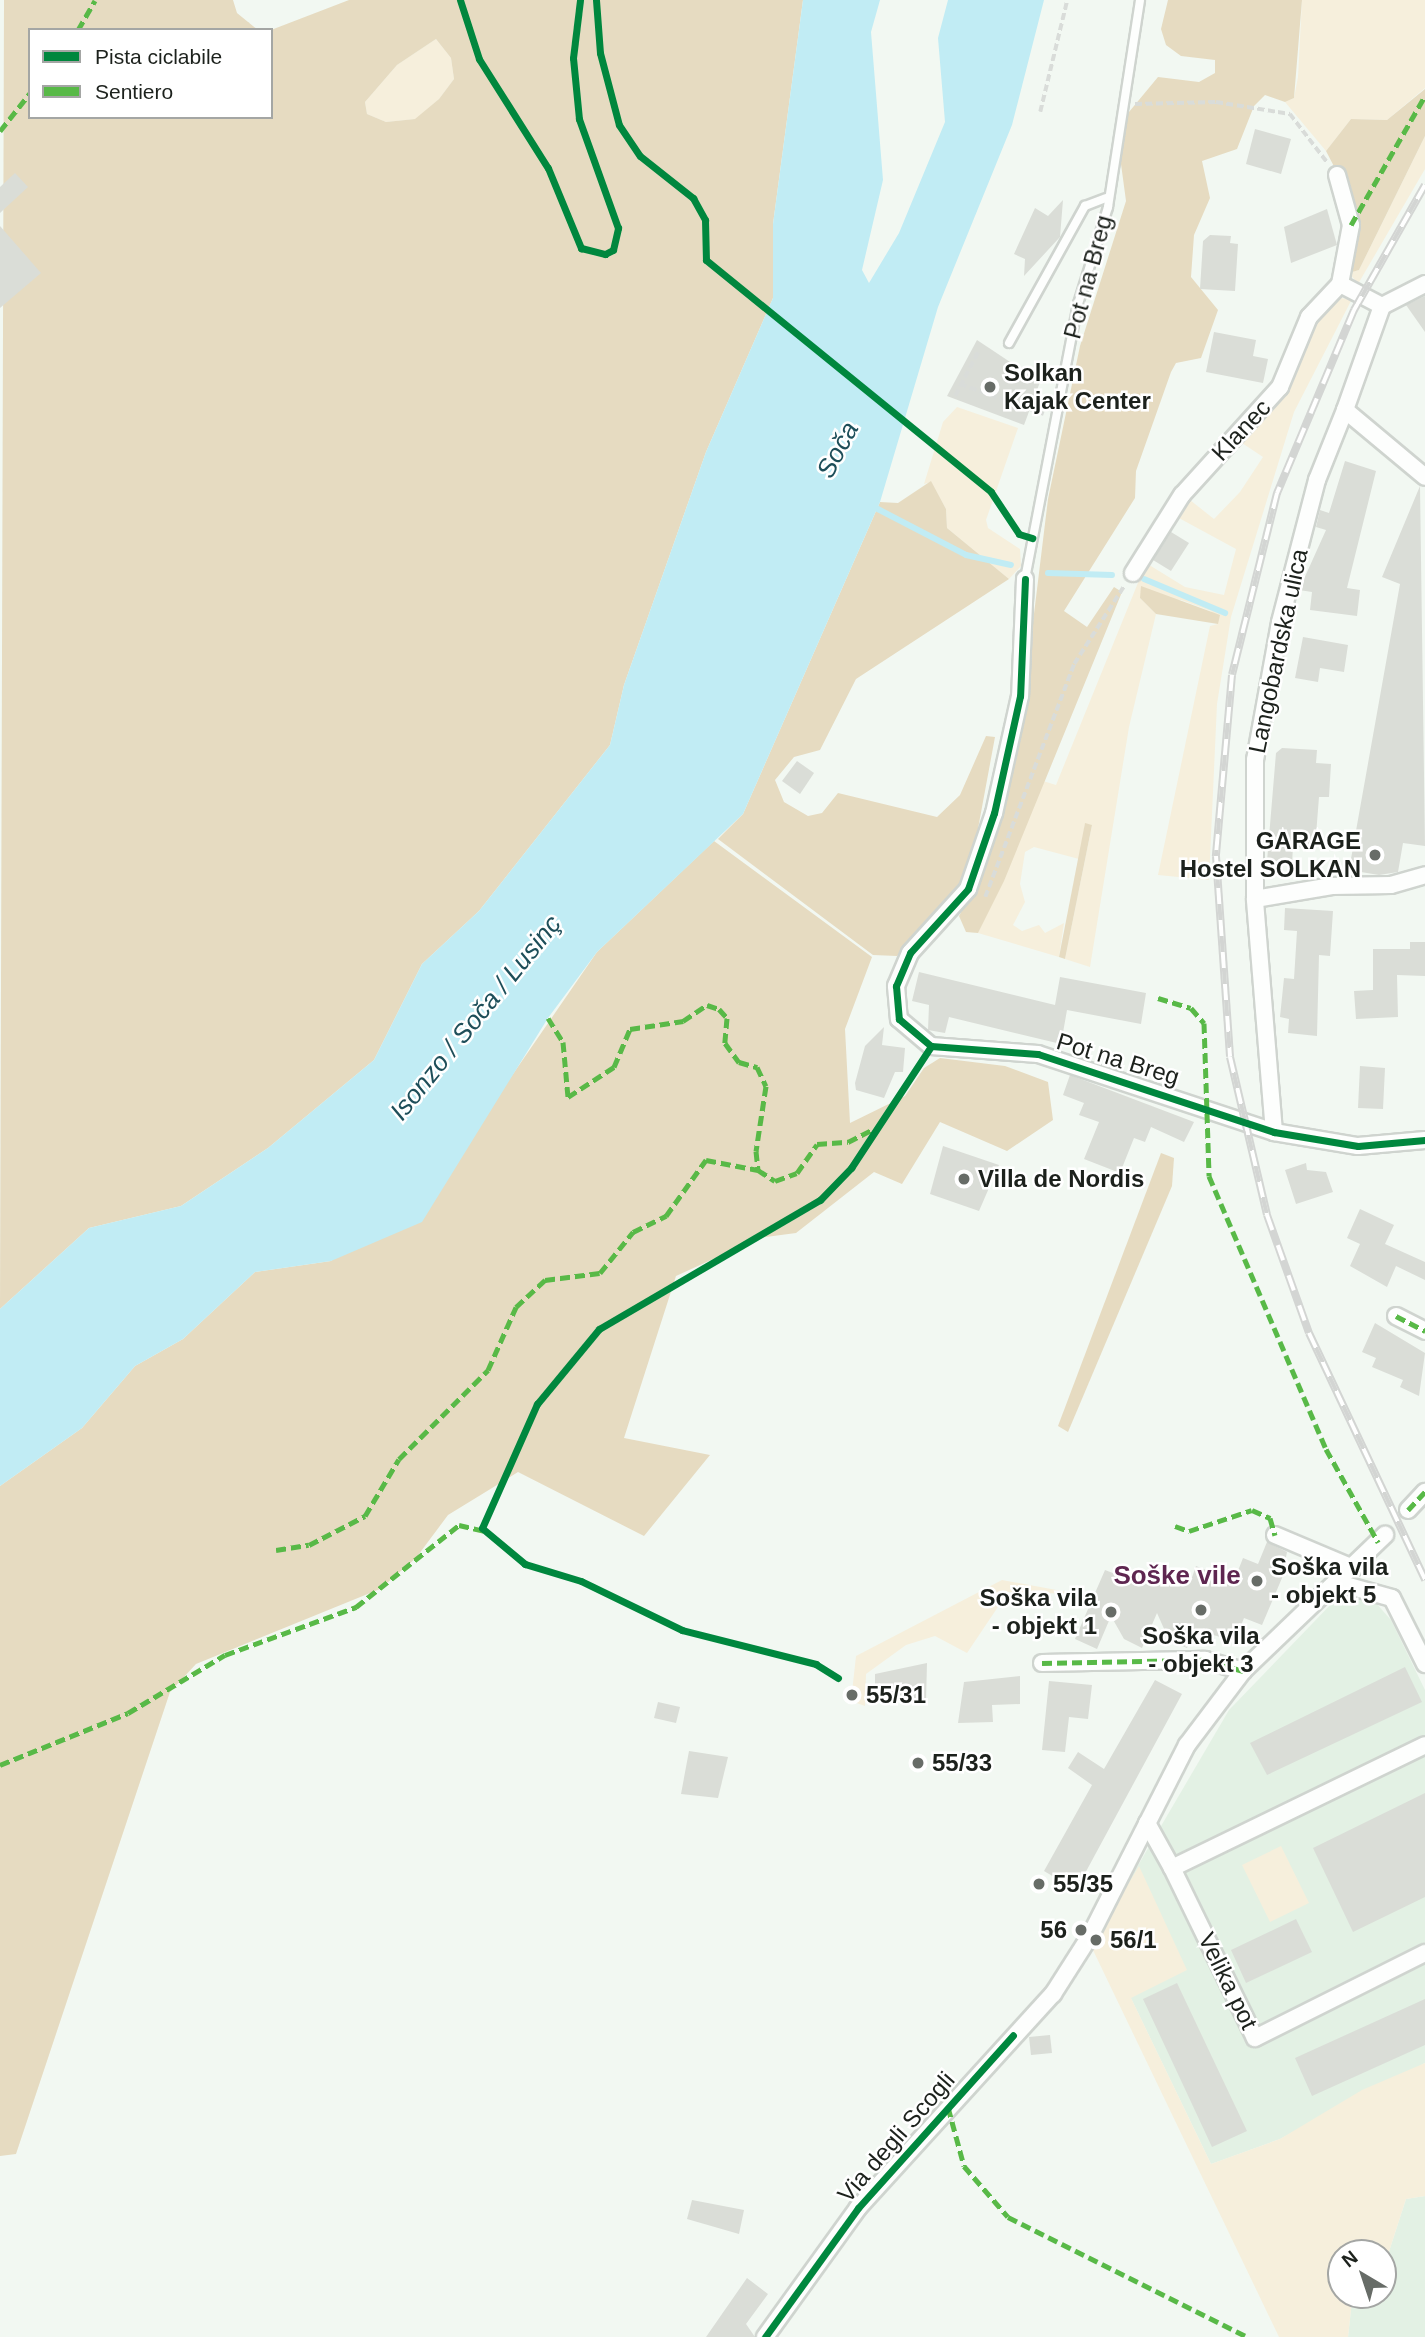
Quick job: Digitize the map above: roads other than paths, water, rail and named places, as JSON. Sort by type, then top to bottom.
[{"type":"street","points":[[1337,174],[1351,225],[1340,284],[1382,306]]},
{"type":"street","name":"Klanec","points":[[1133,573],[1182,495],[1280,387],[1309,317],[1340,284]]},
{"type":"street","points":[[1425,284],[1382,306],[1345,410],[1425,477]]},
{"type":"street","name":"Langobardska ulica","points":[[1274,1132],[1255,899],[1255,760],[1275,650],[1317,480],[1345,410]]},
{"type":"street","name":"Pot na Breg","points":[[1026,579],[1020,696],[994,813],[968,889],[910,953],[896,986],[899,1019],[931,1046],[1038,1054],[1274,1132],[1358,1146],[1425,1140]]},
{"type":"street","points":[[1255,899],[1332,886],[1391,886],[1425,874]]},
{"type":"street","points":[[1396,1316],[1425,1331]]},
{"type":"street","points":[[1408,1510],[1425,1492]]},
{"type":"street","points":[[1275,1535],[1353,1568]]},
{"type":"street","points":[[1147,1823],[1187,1745],[1243,1671],[1338,1583],[1385,1535]]},
{"type":"street","points":[[1338,1583],[1392,1598],[1425,1664]]},
{"type":"street","points":[[1042,1663],[1205,1660],[1243,1671]]},
{"type":"street","points":[[1172,1868],[1425,1745]]},
{"type":"street","name":"Velika pot","points":[[1147,1823],[1172,1868],[1255,2038],[1425,1953]]},
{"type":"street","name":"Via degli Scogli","points":[[765,2337],[858,2208],[1053,1994],[1090,1936],[1147,1823]]},
{"type":"lane","name":"Pot na Breg","points":[[1026,579],[1055,418],[1106,198],[1140,0]]},
{"type":"lane","points":[[1009,343],[1085,206],[1106,198]]},
{"type":"water","points":[[803,0],[880,0],[871,32],[883,180],[862,270],[869,283],[899,233],[945,122],[938,38],[948,0],[1044,0],[1012,125],[938,307],[880,502],[743,814],[597,952],[548,1018],[422,1222],[331,1261],[255,1272],[183,1339],[135,1366],[82,1428],[0,1486],[0,1309],[89,1228],[181,1206],[268,1148],[374,1060],[422,964],[479,911],[610,745],[624,685],[706,452],[773,298],[773,224]]},
{"type":"waterway","points":[[872,506],[966,555],[1011,565]]},
{"type":"waterway","points":[[1048,573],[1112,575]]},
{"type":"waterway","points":[[1144,579],[1225,613]]},
{"type":"railway","points":[[1425,185],[1354,310],[1277,493],[1232,675],[1216,856],[1230,1057],[1267,1215],[1309,1333],[1425,1580]]},
{"type":"place","name":"Solkan Kajak Center","points":[[990,387]]},
{"type":"place","name":"GARAGE Hostel SOLKAN","points":[[1375,855]]},
{"type":"place","name":"Villa de Nordis","points":[[964,1179]]},
{"type":"place","name":"Soška vila - objekt 5","points":[[1257,1581]]},
{"type":"place","name":"Soška vila - objekt 3","points":[[1201,1610]]},
{"type":"place","name":"Soška vila - objekt 1","points":[[1111,1612]]},
{"type":"place","name":"55/31","points":[[852,1695]]},
{"type":"place","name":"55/33","points":[[918,1763]]},
{"type":"place","name":"55/35","points":[[1039,1884]]},
{"type":"place","name":"56","points":[[1081,1930]]},
{"type":"place","name":"56/1","points":[[1096,1940]]},
{"type":"district","name":"Soške vile","points":[[1177,1576]]},
{"type":"water label","name":"Soča","points":[[838,450]]},
{"type":"water label","name":"Isonzo / Soča / Lusinç","points":[[476,1018]]}]
